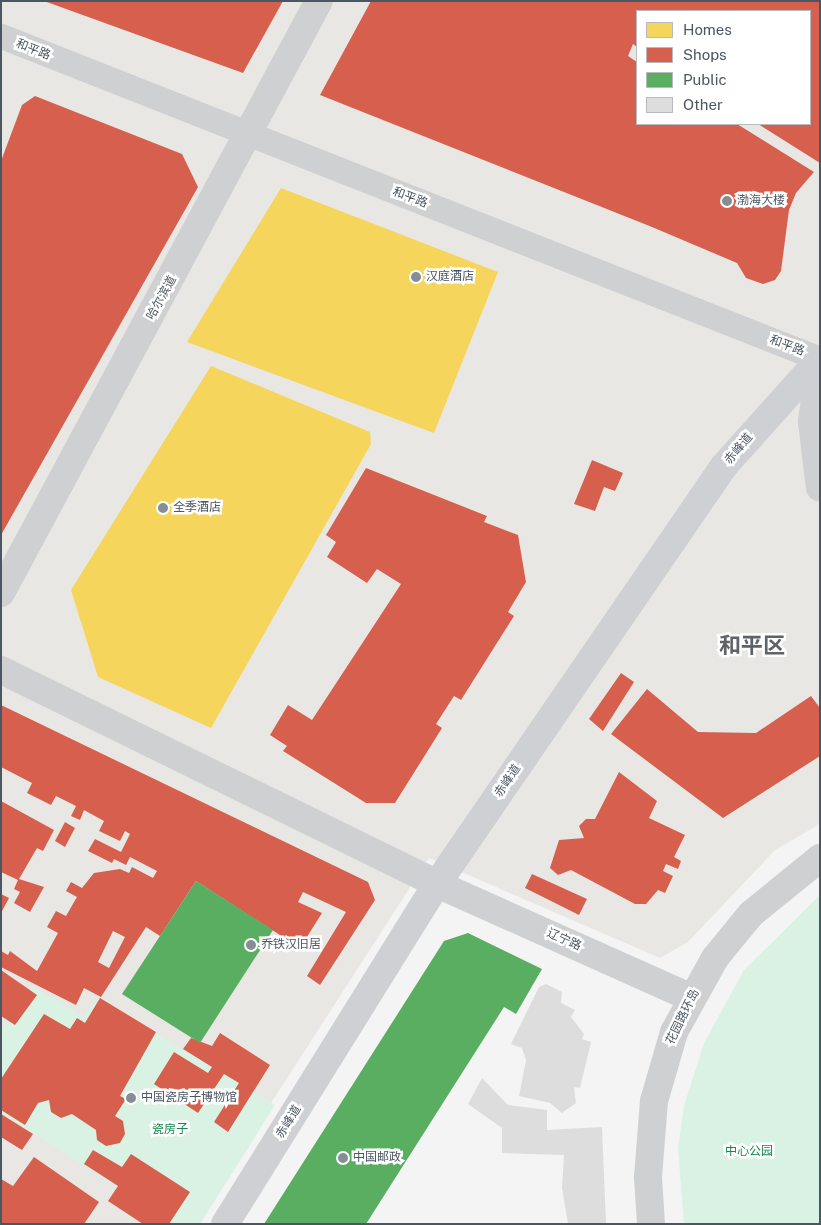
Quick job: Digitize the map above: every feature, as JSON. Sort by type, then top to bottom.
[{"type":"main road","name":"赤峰道","points":[[225,1224],[437,884],[724,466],[820,360]]},
{"type":"street","name":"哈尔滨道","points":[[1,593],[251,136],[319,1]]},
{"type":"street","name":"和平路","points":[[1,36],[820,360]]},
{"type":"street","points":[[820,360],[812,422],[820,488]]},
{"type":"street","name":"辽宁路","points":[[1,670],[437,884],[690,997]]},
{"type":"street","name":"花园路环岛","points":[[651,1224],[648,1177],[654,1101],[662,1064],[690,997],[751,914],[820,858]]},
{"type":"shaded area","points":[[1,1],[820,1],[820,824],[775,850],[688,942],[660,958],[429,858],[193,1224],[1,1224]]},
{"type":"green space","name":"中心公园","points":[[820,895],[820,1224],[684,1224],[678,1148],[684,1106],[704,1043],[744,970]]},
{"type":"green space","name":"瓷房子","points":[[32,986],[84,1017],[98,998],[275,1105],[200,1224],[175,1224],[1,1112],[1,1030]]},
{"type":"building: Homes","points":[[281,188],[498,272],[434,433],[187,342]]},
{"type":"building: Homes","points":[[211,366],[370,432],[371,444],[211,728],[98,677],[71,590]]},
{"type":"building: Shops","points":[[44,1],[283,1],[243,73]]},
{"type":"building: Shops","points":[[371,1],[820,1],[820,163],[760,125],[811,125],[811,10],[636,10],[636,46],[633,44],[628,56],[636,61],[636,125],[739,125],[814,172],[796,193],[789,210],[781,271],[775,280],[763,284],[746,278],[737,263],[652,227],[320,95]]},
{"type":"building: Shops","points":[[35,96],[182,154],[198,187],[1,535],[1,161],[22,105]]},
{"type":"building: Shops","points":[[592,460],[623,473],[615,491],[604,487],[595,511],[574,504]]},
{"type":"building: Shops","points":[[366,468],[487,516],[484,522],[518,535],[526,582],[508,612],[514,616],[461,700],[454,696],[436,724],[442,728],[395,803],[366,803],[283,751],[287,746],[270,735],[288,705],[312,720],[401,584],[377,569],[367,583],[327,557],[336,542],[326,535]]},
{"type":"building: Shops","points":[[621,673],[634,682],[603,731],[589,719]]},
{"type":"building: Shops","points":[[647,689],[698,732],[756,733],[811,696],[820,708],[820,756],[723,818],[611,734]]},
{"type":"building: Shops","points":[[1,705],[368,882],[375,900],[320,985],[307,976],[346,912],[303,892],[298,902],[322,913],[300,948],[196,881],[160,936],[146,927],[101,997],[84,988],[76,1005],[1,967],[1,951],[8,955],[10,951],[37,971],[58,933],[47,927],[56,911],[66,916],[77,897],[66,891],[71,882],[82,888],[94,873],[120,869],[129,873],[132,867],[153,878],[157,871],[130,857],[126,865],[114,859],[112,863],[88,851],[95,839],[121,852],[130,834],[125,831],[120,841],[99,831],[104,821],[84,810],[80,820],[71,816],[76,806],[56,796],[51,805],[27,793],[32,783],[1,767]],"holes":[[[113,931],[125,937],[109,968],[98,962]]]},
{"type":"building: Shops","points":[[619,772],[657,801],[649,818],[685,835],[674,857],[681,861],[678,869],[666,864],[663,871],[673,876],[665,893],[658,890],[646,904],[635,904],[571,870],[558,875],[550,868],[559,840],[584,838],[579,826],[586,819],[595,819]]},
{"type":"building: Shops","points":[[1,801],[54,830],[43,851],[37,848],[19,879],[44,887],[30,912],[14,903],[20,892],[14,889],[18,880],[1,872]]},
{"type":"building: Shops","points":[[65,822],[75,828],[65,847],[55,841]]},
{"type":"building: Shops","points":[[532,874],[587,899],[579,915],[525,888]]},
{"type":"building: Shops","points":[[1,894],[9,898],[1,913]]},
{"type":"building: Shops","points":[[1,970],[37,995],[15,1025],[1,1016]]},
{"type":"building: Shops","points":[[100,998],[156,1032],[120,1096],[126,1099],[115,1116],[123,1121],[125,1134],[120,1143],[106,1146],[97,1140],[96,1130],[72,1114],[61,1118],[51,1112],[49,1100],[38,1103],[25,1125],[1,1110],[1,1079],[44,1014],[70,1029],[77,1018],[85,1023]]},
{"type":"building: Shops","points":[[220,1033],[270,1065],[228,1132],[214,1122],[239,1083],[224,1074],[198,1113],[154,1084],[174,1052],[208,1073],[212,1067],[183,1049],[191,1038],[212,1046]]},
{"type":"building: Shops","points":[[1,1114],[33,1134],[22,1150],[1,1137]]},
{"type":"building: Shops","points":[[93,1150],[122,1167],[131,1154],[190,1192],[169,1224],[143,1224],[108,1201],[118,1186],[84,1164]]},
{"type":"building: Shops","points":[[34,1157],[99,1202],[84,1224],[1,1224],[1,1179],[13,1186]]},
{"type":"building: Public","points":[[196,881],[273,930],[200,1043],[122,994]]},
{"type":"building: Public","points":[[468,933],[542,969],[516,1014],[504,1007],[366,1224],[264,1224],[444,941]]},
{"type":"building: Other","points":[[546,984],[562,992],[561,1003],[575,1010],[571,1017],[584,1034],[582,1039],[591,1042],[580,1088],[574,1087],[576,1103],[562,1113],[550,1103],[519,1096],[526,1060],[522,1048],[511,1044],[539,987]]},
{"type":"building: Other","points":[[482,1078],[508,1105],[547,1110],[547,1130],[602,1127],[606,1224],[568,1224],[562,1188],[564,1155],[502,1153],[502,1128],[468,1104]]},
{"type":"place","name":"渤海大楼","points":[[727,201]]},
{"type":"place","name":"汉庭酒店","points":[[416,277]]},
{"type":"place","name":"全季酒店","points":[[163,508]]},
{"type":"place","name":"乔铁汉旧居","points":[[251,945]]},
{"type":"place","name":"中国瓷房子博物馆","points":[[131,1098]]},
{"type":"place","name":"中国邮政","points":[[343,1158]]},
{"type":"district","name":"和平区","points":[[752,646]]}]
